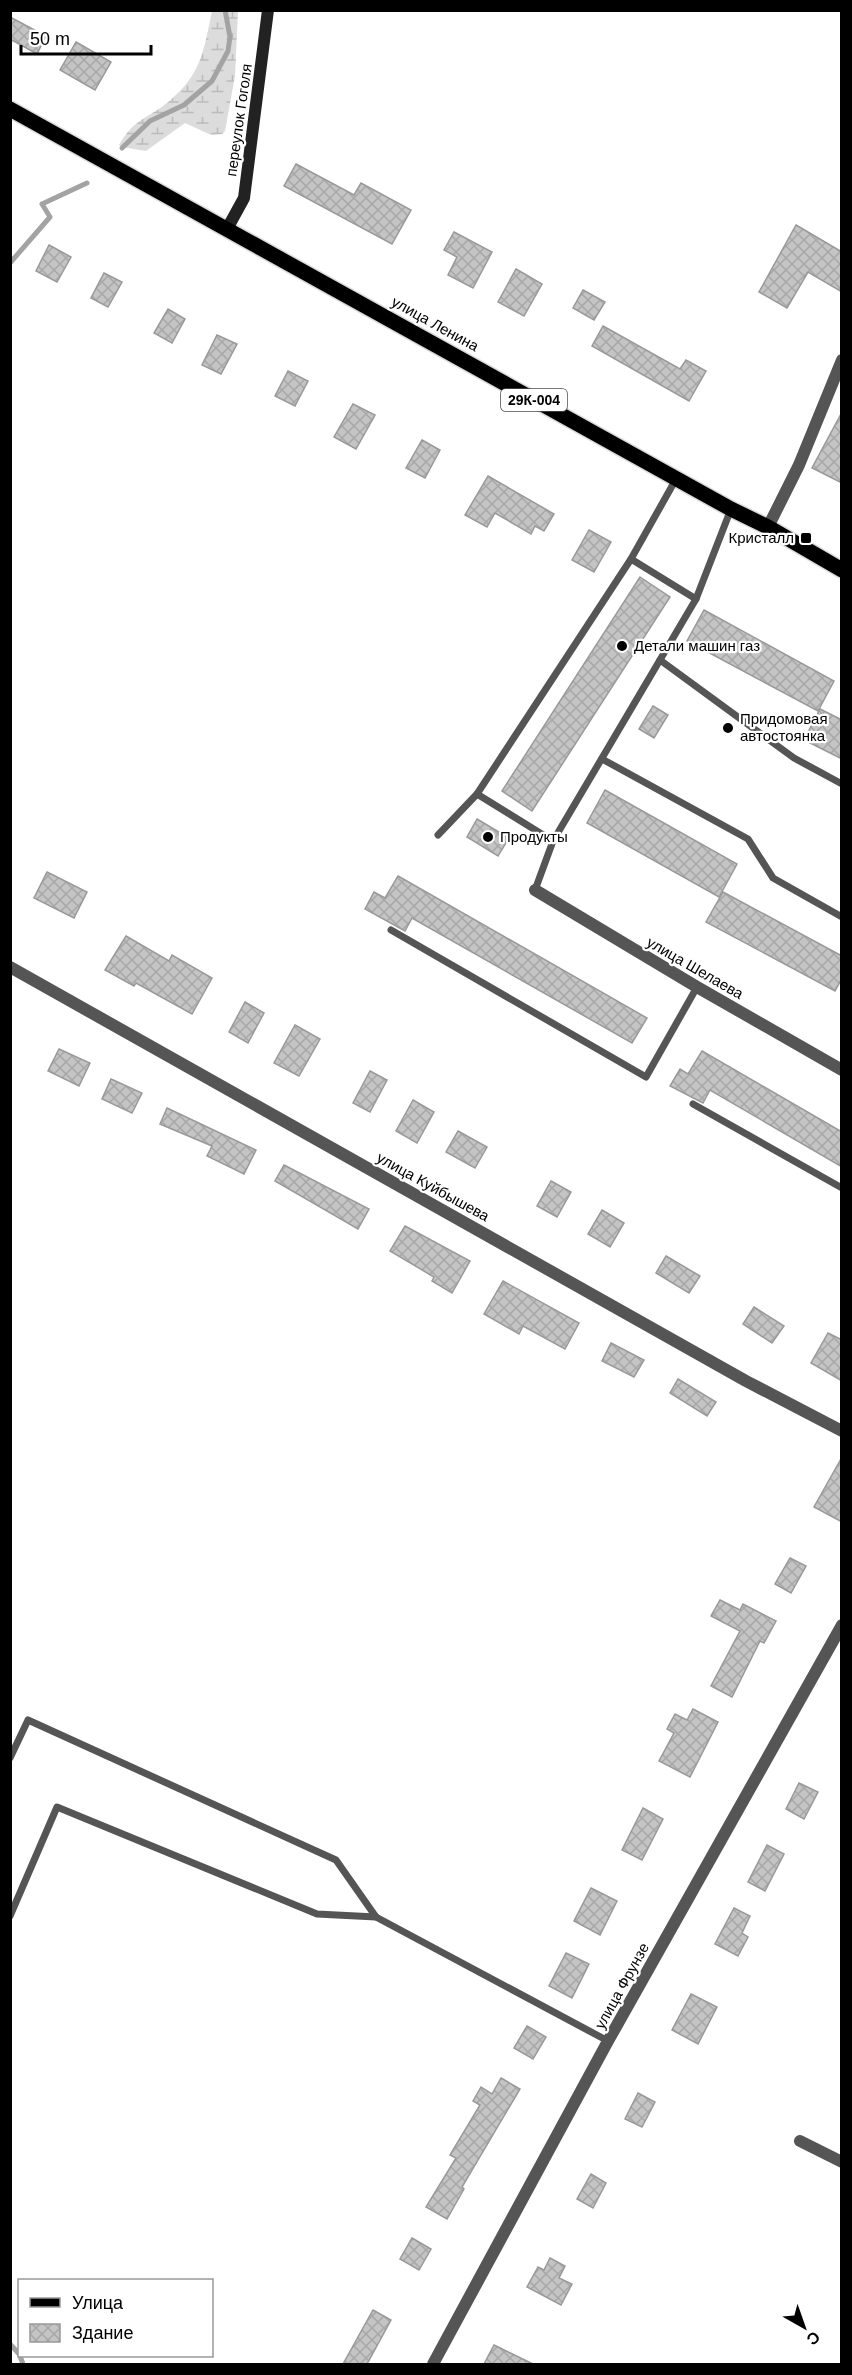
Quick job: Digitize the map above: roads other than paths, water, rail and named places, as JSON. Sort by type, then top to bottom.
[{"type":"main road","name":"переулок Гоголя","points":[[227,229],[244,198],[268,10]]},
{"type":"main road","name":"улица Ленина","points":[[10,109],[676,479],[768,526],[839,566]]},
{"type":"street","points":[[768,526],[799,465],[842,360]]},
{"type":"street","name":"улица Шелаева","points":[[535,890],[842,1070]]},
{"type":"street","name":"улица Куйбышева","points":[[10,967],[746,1381],[842,1431]]},
{"type":"street","name":"улица Фрунзе","points":[[433,2364],[608,2041],[842,1624]]},
{"type":"street","points":[[800,2141],[842,2163]]},
{"type":"lane","points":[[438,835],[477,794],[631,559],[676,479]]},
{"type":"lane","points":[[535,890],[553,841],[696,598],[731,509]]},
{"type":"lane","points":[[631,559],[696,598]]},
{"type":"lane","points":[[660,660],[794,758],[842,784]]},
{"type":"lane","points":[[602,759],[748,839],[773,878],[842,917]]},
{"type":"lane","points":[[477,794],[553,841]]},
{"type":"lane","points":[[391,930],[646,1077],[697,987]]},
{"type":"lane","points":[[693,1104],[842,1188]]},
{"type":"lane","points":[[10,1758],[28,1720],[336,1860],[376,1917]]},
{"type":"lane","points":[[10,1916],[57,1807],[317,1914],[376,1917],[608,2041]]},
{"type":"waterway","points":[[122,148],[150,121],[184,105],[212,81],[228,51],[230,37],[225,10]]},
{"type":"waterway","points":[[10,263],[50,217],[42,204],[87,183]]},
{"type":"waterway","points":[[10,2344],[18,2353]]},
{"type":"waterway","points":[[20,2357],[23,2364]]},
{"type":"place","name":"Кристалл","points":[[806,538]]},
{"type":"place","name":"Детали машин газ","points":[[622,646]]},
{"type":"place","name":"Придомовая автостоянка","points":[[728,728]]},
{"type":"place","name":"Продукты","points":[[488,837]]}]
